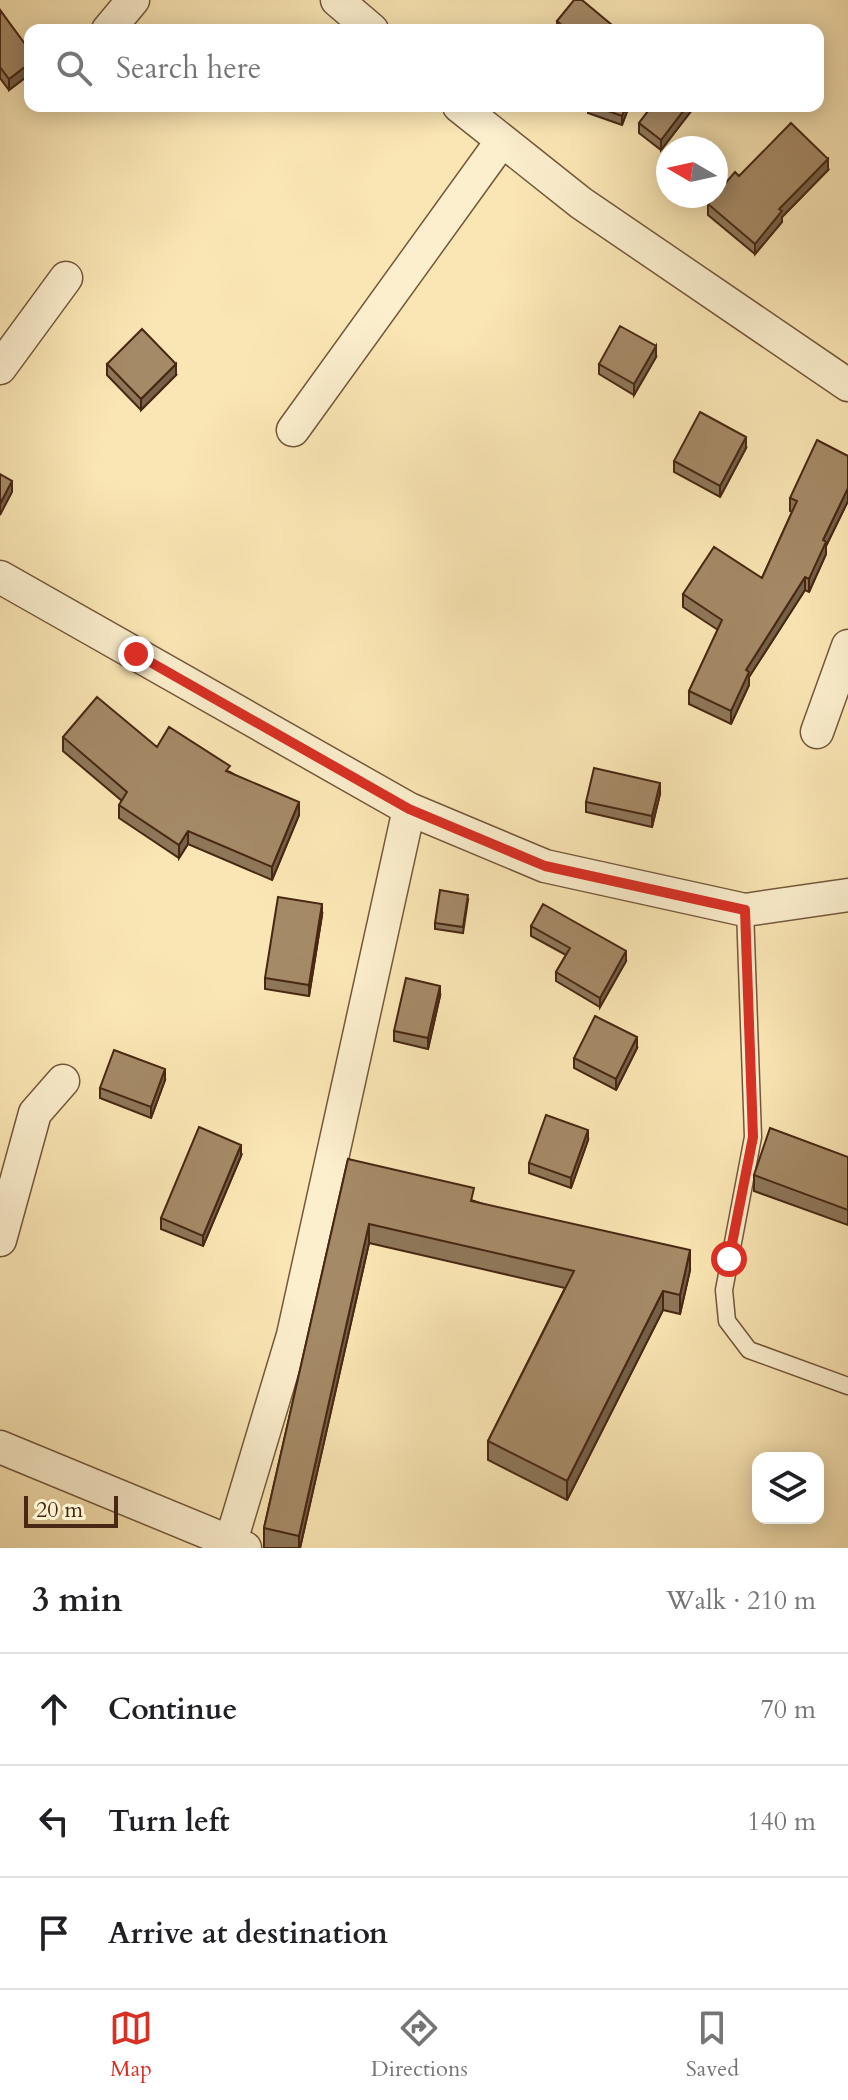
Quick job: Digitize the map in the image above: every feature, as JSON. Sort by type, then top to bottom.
[{"type":"street","points":[[113,24],[133,0]]},
{"type":"street","points":[[337,0],[365,24]]},
{"type":"street","points":[[466,112],[581,203],[848,385]]},
{"type":"street","points":[[293,430],[501,142]]},
{"type":"street","points":[[0,368],[66,278]]},
{"type":"street","points":[[0,577],[409,809],[545,866],[745,910],[848,895]]},
{"type":"street","points":[[817,732],[848,646]]},
{"type":"street","points":[[0,1447],[235,1545],[293,1335],[409,809]]},
{"type":"street","points":[[0,1240],[35,1113],[63,1081]]},
{"type":"lane","points":[[745,910],[753,1137],[724,1290],[727,1321],[749,1350],[848,1386]]},
{"type":"building","points":[[574,0],[582,0],[611,24],[560,24],[557,21]]},
{"type":"building","points":[[0,10],[24,43],[24,68],[9,79],[0,67]]},
{"type":"building","points":[[647,112],[682,112],[664,136],[656,136],[639,123]]},
{"type":"building","points":[[791,123],[828,159],[779,209],[782,211],[755,244],[713,208],[728,208],[728,180],[735,172],[739,176]]},
{"type":"building","points":[[620,326],[656,346],[634,384],[599,364]]},
{"type":"building","points":[[142,329],[176,364],[141,399],[107,364]]},
{"type":"building","points":[[700,412],[746,437],[720,486],[674,461]]},
{"type":"building","points":[[817,440],[848,456],[848,488],[823,540],[826,542],[809,579],[805,577],[746,670],[749,672],[731,711],[689,691],[722,620],[683,594],[714,547],[762,578],[797,501],[790,498]]},
{"type":"building","points":[[0,474],[12,481],[0,504]]},
{"type":"building","points":[[97,697],[157,747],[169,727],[230,766],[226,771],[299,802],[272,867],[188,831],[179,845],[119,805],[127,792],[63,737]]},
{"type":"building","points":[[594,768],[660,783],[652,816],[586,802]]},
{"type":"building","points":[[440,890],[468,895],[463,927],[435,923]]},
{"type":"building","points":[[278,897],[322,904],[309,985],[265,978]]},
{"type":"building","points":[[543,904],[626,951],[600,998],[556,972],[570,948],[531,926]]},
{"type":"building","points":[[406,978],[440,986],[428,1038],[394,1031]]},
{"type":"building","points":[[595,1016],[637,1037],[616,1079],[574,1058]]},
{"type":"building","points":[[114,1050],[165,1069],[151,1107],[100,1088]]},
{"type":"building","points":[[546,1115],[588,1130],[571,1178],[529,1163]]},
{"type":"building","points":[[199,1127],[241,1145],[203,1236],[161,1218]]},
{"type":"building","points":[[770,1128],[848,1157],[848,1210],[754,1175]]},
{"type":"building","points":[[348,1159],[474,1188],[471,1201],[690,1250],[680,1295],[663,1291],[567,1481],[488,1441],[574,1271],[369,1224],[299,1536],[264,1528]]},
{"type":"route","points":[[136,654],[409,809],[545,866],[745,910],[753,1137],[729,1259]]}]
